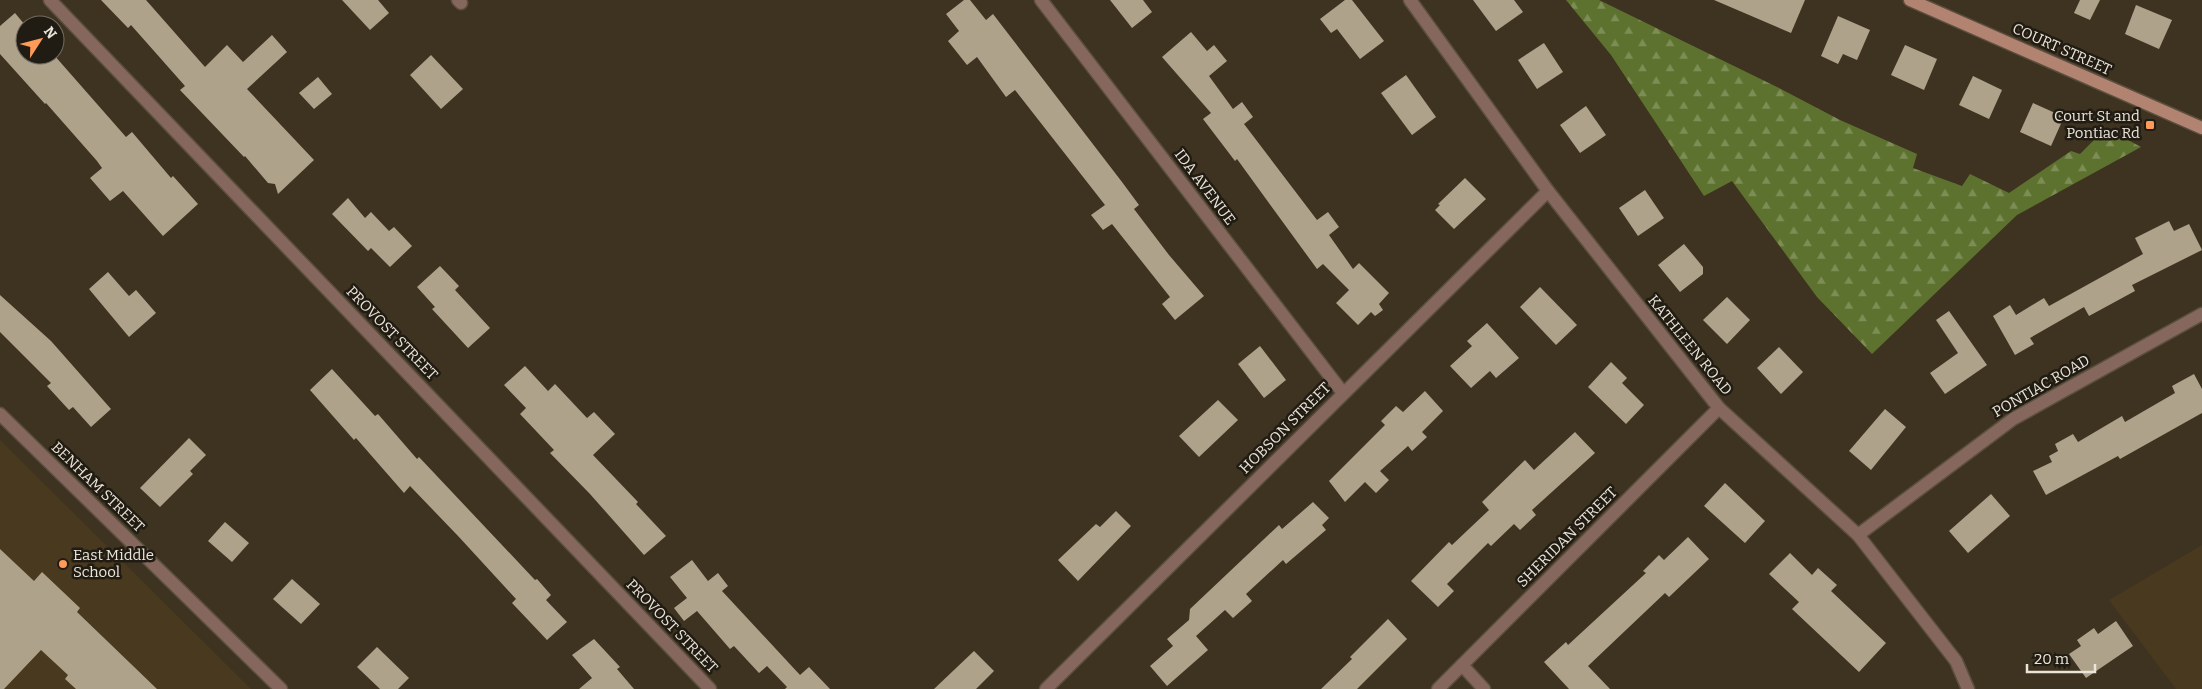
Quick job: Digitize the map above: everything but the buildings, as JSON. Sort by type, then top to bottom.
[{"type":"street","name":"PROVOST STREET","points":[[50,0],[710,689]]},
{"type":"street","name":"IDA AVENUE","points":[[1042,0],[1343,393]]},
{"type":"street","name":"KATHLEEN ROAD","points":[[1410,0],[1548,191],[1719,408],[1858,536],[1956,661],[1968,689]]},
{"type":"street","name":"COURT STREET","points":[[1910,0],[2202,128]]},
{"type":"street","name":"HOBSON STREET","points":[[1046,689],[1548,191]]},
{"type":"street","name":"PONTIAC ROAD","points":[[1858,536],[2013,419],[2202,314]]},
{"type":"street","name":"SHERIDAN STREET","points":[[1438,689],[1719,408]]},
{"type":"street","name":"BENHAM STREET","points":[[0,414],[281,689]]},
{"type":"street","points":[[1462,665],[1484,689]]},
{"type":"shaded area","name":"East Middle School","points":[[0,440],[251,689],[0,689]]},
{"type":"shaded area","points":[[2202,545],[2202,689],[2176,689],[2109,600]]},
{"type":"green space","points":[[1566,0],[1599,0],[1840,120],[1917,154],[1913,168],[1962,186],[1970,174],[2009,193],[2071,151],[2080,154],[2106,128],[2141,147],[2017,215],[1872,354],[1817,297],[1732,181],[1704,196],[1611,55]]},
{"type":"place","name":"Court St and Pontiac Rd","points":[[2150,125]]},
{"type":"place","name":"East Middle School","points":[[63,564]]}]
